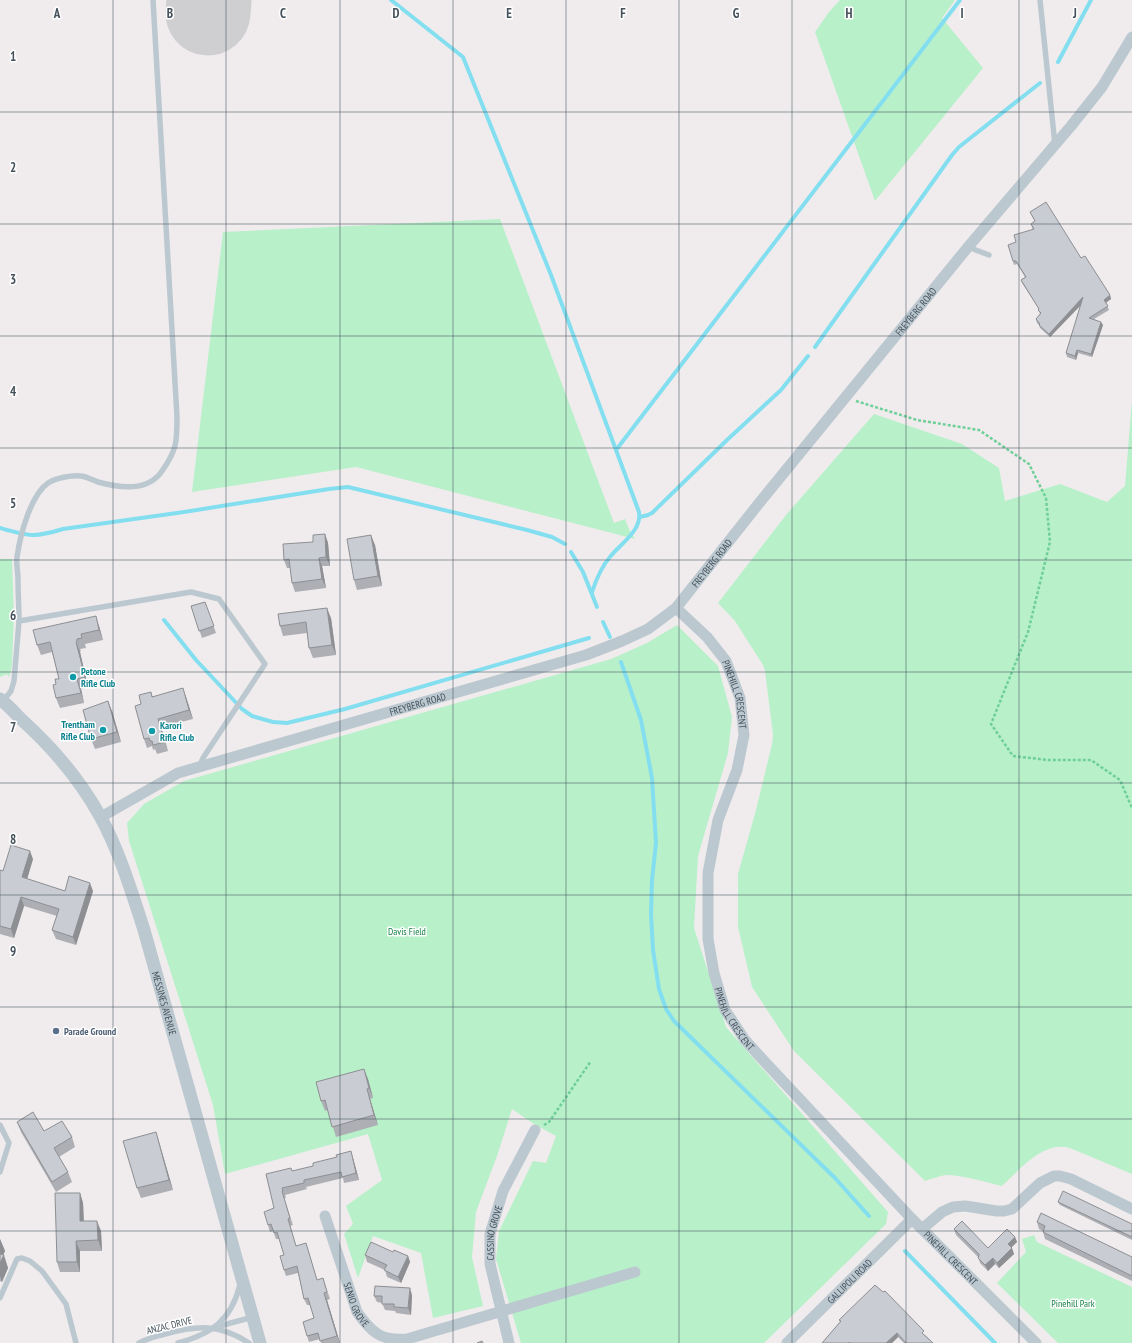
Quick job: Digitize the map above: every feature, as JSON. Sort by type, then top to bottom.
[{"type":"street","name":"FREYBERG ROAD","points":[[100,817],[178,774],[586,655],[648,629],[676,608],[968,247],[1055,145],[1102,87],[1132,37]]},
{"type":"street","name":"PINEHILL CRESCENT","points":[[676,608],[707,637],[726,661],[740,698],[744,735],[737,770],[718,820],[708,873],[708,939],[714,973],[725,1010],[745,1040],[764,1061],[912,1219],[1036,1343]]},
{"type":"street","name":"MESSINES AVENUE","points":[[2,700],[42,739],[67,767],[100,817],[124,871],[144,930],[260,1343]]},
{"type":"street","name":"CASSINO GROVE","points":[[509,1343],[490,1264],[490,1234],[503,1191],[535,1130]]},
{"type":"street","points":[[922,1229],[942,1212],[953,1207],[965,1206],[997,1211],[1012,1209],[1040,1183],[1054,1176],[1071,1179],[1132,1208]]},
{"type":"street","name":"SENIO GROVE","points":[[325,1216],[357,1312],[367,1326],[380,1336],[394,1340],[407,1339],[635,1272]]},
{"type":"street","name":"GALLIPOLI ROAD","points":[[787,1343],[912,1219]]},
{"type":"lane","points":[[2,700],[11,692],[14,681],[19,621],[17,559],[20,539],[35,500],[41,490],[49,482],[61,478],[81,476],[124,487],[142,486],[158,478],[171,459],[177,441],[178,417],[153,0]]},
{"type":"lane","points":[[1040,0],[1055,145]]},
{"type":"lane","points":[[968,247],[989,255]]},
{"type":"lane","points":[[19,621],[191,592],[219,599],[265,664],[203,758],[199,768]]},
{"type":"lane","points":[[0,1125],[9,1143],[0,1172]]},
{"type":"lane","points":[[0,1298],[17,1259],[25,1259],[42,1271],[66,1304],[76,1343]]},
{"type":"lane","points":[[213,1328],[231,1309],[236,1299],[242,1279]]},
{"type":"lane","points":[[213,1328],[253,1317]]},
{"type":"lane","name":"ANZAC DRIVE","points":[[139,1343],[149,1338],[183,1329],[202,1327],[213,1328]]},
{"type":"lane","points":[[213,1328],[241,1338],[249,1343]]},
{"type":"lane","name":"ANZAC DRIVE","points":[[178,1343],[198,1337],[213,1328]]},
{"type":"path","points":[[846,398],[917,420],[979,430],[1029,464],[1046,498],[1050,542],[1028,632],[991,724],[1013,756],[1048,760],[1091,760],[1120,780],[1132,808]]},
{"type":"path","points":[[535,1130],[549,1122],[591,1061]]},
{"type":"green space","points":[[840,0],[955,0],[942,18],[983,68],[875,201],[815,32],[829,12]]},
{"type":"green space","points":[[500,219],[614,523],[625,519],[635,539],[356,467],[192,492],[223,232]]},
{"type":"green space","points":[[1132,400],[1132,1174],[1070,1148],[1060,1147],[1051,1148],[1033,1158],[1002,1186],[953,1175],[943,1175],[925,1181],[794,1051],[752,987],[738,927],[738,874],[756,810],[773,735],[763,665],[735,621],[718,603],[786,515],[874,414],[962,444],[999,468],[1005,501],[1060,484],[1107,502],[1125,486]]},
{"type":"green space","points":[[0,559],[12,559],[14,616],[12,664],[9,677],[7,674],[0,677]]},
{"type":"green space","name":"Davis Field","points":[[677,625],[718,666],[732,717],[728,753],[698,856],[694,928],[726,1027],[888,1212],[886,1224],[764,1343],[521,1343],[496,1259],[499,1231],[533,1161],[546,1163],[556,1136],[534,1124],[512,1109],[497,1156],[476,1212],[472,1257],[483,1306],[433,1318],[421,1253],[373,1236],[358,1278],[344,1234],[353,1224],[346,1206],[382,1180],[368,1134],[225,1174],[213,1105],[129,841],[127,823],[144,804],[184,781],[611,659],[647,643]]},
{"type":"green space","name":"Pinehill Park","points":[[1034,1235],[1037,1242],[1132,1287],[1132,1343],[1058,1343],[997,1283],[1026,1252],[1022,1239]]},
{"type":"building","points":[[1046,202],[1081,258],[1085,256],[1110,295],[1104,300],[1108,306],[1089,318],[1101,322],[1091,354],[1077,350],[1075,356],[1066,353],[1083,297],[1049,334],[1039,325],[1040,324],[1036,319],[1041,313],[1021,280],[1026,277],[1016,261],[1013,261],[1008,245],[1016,242],[1014,235],[1034,229],[1031,224],[1035,221],[1030,212]]},
{"type":"building","points":[[325,534],[326,557],[319,558],[322,579],[292,583],[289,559],[284,560],[283,544],[313,542],[313,535]]},
{"type":"building","points":[[371,535],[378,576],[354,580],[347,539]]},
{"type":"building","points":[[205,602],[214,626],[199,631],[191,606]]},
{"type":"building","points":[[327,608],[332,645],[309,648],[306,622],[280,626],[278,614]]},
{"type":"building","points":[[96,616],[99,630],[81,634],[82,638],[77,639],[76,642],[85,677],[77,679],[81,693],[56,698],[53,685],[56,684],[55,679],[59,679],[50,642],[37,645],[33,630]]},
{"type":"building","points":[[183,688],[189,710],[158,719],[165,742],[153,745],[149,738],[144,739],[135,706],[141,704],[139,695],[151,692],[152,697]]},
{"type":"building","name":"Trentham Rifle Club","points":[[108,701],[117,732],[91,739],[83,710]]},
{"type":"building","points":[[11,845],[30,851],[22,877],[65,891],[69,876],[90,883],[73,937],[52,930],[59,909],[21,897],[11,929],[0,926],[0,870],[3,871]]},
{"type":"building","points":[[364,1069],[369,1088],[367,1089],[374,1115],[332,1127],[325,1100],[321,1101],[316,1082]]},
{"type":"building","points":[[33,1112],[44,1131],[62,1121],[72,1137],[54,1148],[68,1172],[52,1182],[17,1122]]},
{"type":"building","points":[[156,1132],[169,1180],[137,1188],[123,1141]]},
{"type":"building","points":[[351,1151],[356,1173],[342,1177],[341,1172],[304,1180],[304,1183],[282,1188],[290,1218],[288,1219],[296,1246],[306,1243],[317,1280],[323,1278],[327,1292],[324,1293],[337,1336],[320,1341],[318,1333],[307,1336],[303,1322],[314,1318],[308,1298],[304,1299],[297,1266],[284,1270],[280,1256],[284,1255],[277,1232],[274,1233],[271,1224],[268,1225],[264,1212],[274,1208],[266,1174],[291,1168],[292,1171],[313,1166],[313,1163],[337,1157],[336,1155]]},
{"type":"building","points":[[1063,1191],[1132,1224],[1132,1237],[1058,1202]]},
{"type":"building","points":[[55,1193],[80,1193],[80,1221],[97,1221],[98,1240],[76,1241],[77,1262],[57,1262]]},
{"type":"building","points":[[1041,1213],[1132,1257],[1132,1276],[1043,1232],[1045,1226],[1037,1222]]},
{"type":"building","points":[[962,1221],[988,1248],[1007,1229],[1015,1237],[1008,1244],[1012,1248],[997,1263],[993,1258],[985,1265],[978,1258],[979,1254],[954,1229]]},
{"type":"building","points":[[371,1242],[393,1252],[394,1250],[408,1256],[398,1277],[384,1270],[387,1265],[365,1255]]},
{"type":"building","points":[[0,1254],[4,1255],[0,1263]]},
{"type":"building","points":[[875,1285],[883,1292],[885,1291],[924,1331],[922,1333],[933,1343],[906,1343],[897,1333],[886,1343],[822,1343],[841,1321],[839,1320]]},
{"type":"building","points":[[375,1286],[410,1288],[408,1308],[394,1307],[394,1304],[382,1304],[382,1296],[374,1296]]},
{"type":"waterway","points":[[391,0],[463,57],[551,275],[639,512],[639,519],[634,531],[604,565],[592,592]]},
{"type":"waterway","points":[[616,450],[960,0]]},
{"type":"waterway","points":[[1058,62],[1091,0]]},
{"type":"waterway","points":[[815,347],[952,155],[959,147],[1040,83]]},
{"type":"waterway","points":[[640,517],[652,513],[781,390],[808,356]]},
{"type":"waterway","points":[[0,528],[18,533],[38,535],[63,529],[348,487],[527,530],[552,537],[565,544]]},
{"type":"waterway","points":[[571,552],[583,572],[597,607]]},
{"type":"waterway","points":[[164,620],[196,660],[242,709],[252,716],[273,722],[287,723],[345,709],[589,638]]},
{"type":"waterway","points":[[603,622],[610,637]]},
{"type":"waterway","points":[[621,662],[641,720],[652,778],[656,843],[652,880],[651,914],[653,950],[659,989],[666,1009],[674,1021],[835,1178],[869,1216]]},
{"type":"waterway","points":[[905,1251],[995,1343]]},
{"type":"runway","points":[[208,13],[209,0]]},
{"type":"place","name":"Petone Rifle Club","points":[[73,677]]},
{"type":"place","name":"Trentham Rifle Club","points":[[103,730]]},
{"type":"place","name":"Karori Rifle Club","points":[[152,731]]},
{"type":"place","name":"Parade Ground","points":[[56,1031]]}]
